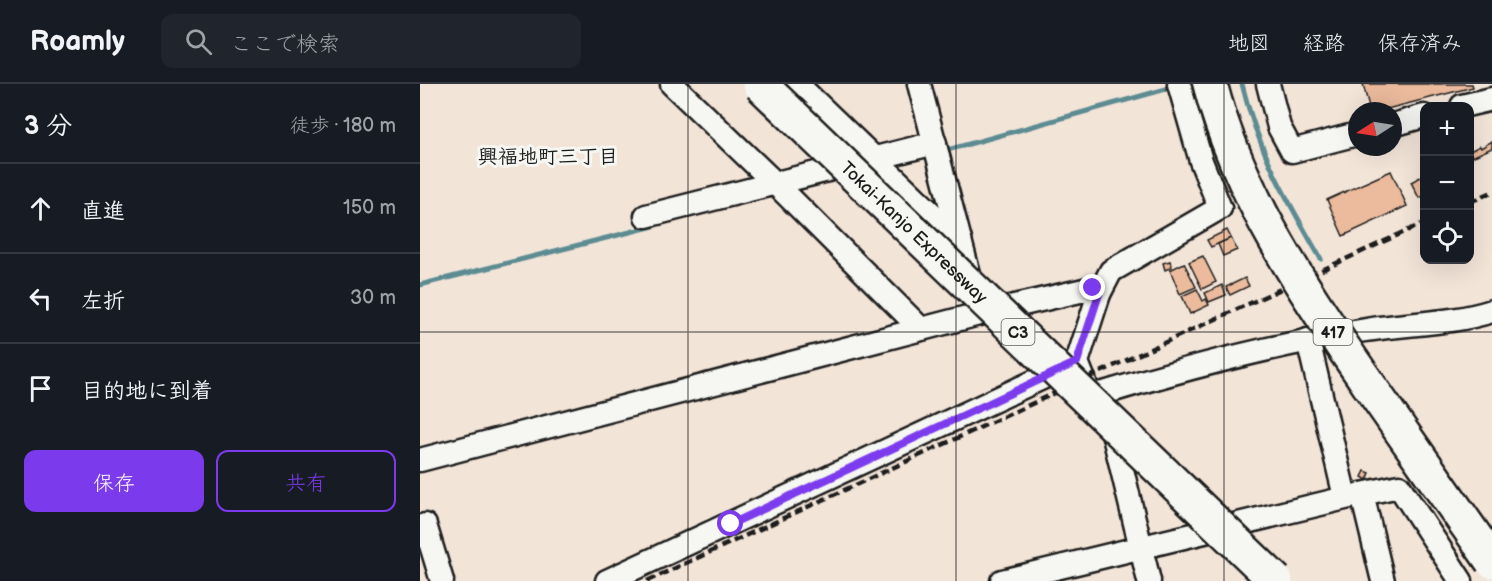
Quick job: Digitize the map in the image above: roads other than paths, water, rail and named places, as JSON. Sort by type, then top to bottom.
[{"type":"highway","name":"Tokai-Kanjo Expressway","points":[[760,84],[1276,581]]},
{"type":"highway","name":"417","points":[[1210,84],[1235,159],[1263,219],[1310,300],[1492,561]]},
{"type":"street","points":[[672,84],[921,329]]},
{"type":"street","points":[[797,84],[960,241]]},
{"type":"street","points":[[919,84],[979,314]]},
{"type":"street","points":[[1179,84],[1201,161],[1220,208],[1111,271],[1099,294],[1077,362],[1090,395],[1207,363],[1308,340],[1367,329],[1468,318],[1492,311]]},
{"type":"street","points":[[1268,84],[1279,127],[1292,151],[1348,136]]},
{"type":"street","points":[[1474,103],[1492,99]]},
{"type":"street","points":[[1402,122],[1420,117]]},
{"type":"street","points":[[646,216],[935,143]]},
{"type":"street","points":[[420,460],[979,314],[1093,288],[1099,294]]},
{"type":"street","points":[[1308,340],[1353,496],[1383,581]]},
{"type":"street","points":[[607,581],[1077,362]]},
{"type":"street","points":[[1104,393],[1149,581]]},
{"type":"street","points":[[1002,581],[1399,486],[1461,581]]},
{"type":"street","points":[[422,519],[442,581]]},
{"type":"waterway","points":[[1242,84],[1265,153],[1285,195],[1321,259]]},
{"type":"waterway","points":[[951,149],[1166,89]]},
{"type":"waterway","points":[[420,285],[654,226]]},
{"type":"railway","points":[[1474,200],[1492,192]]},
{"type":"railway","points":[[647,581],[1420,225]]},
{"type":"district","name":"興福地町三丁目","points":[[548,156]]}]
